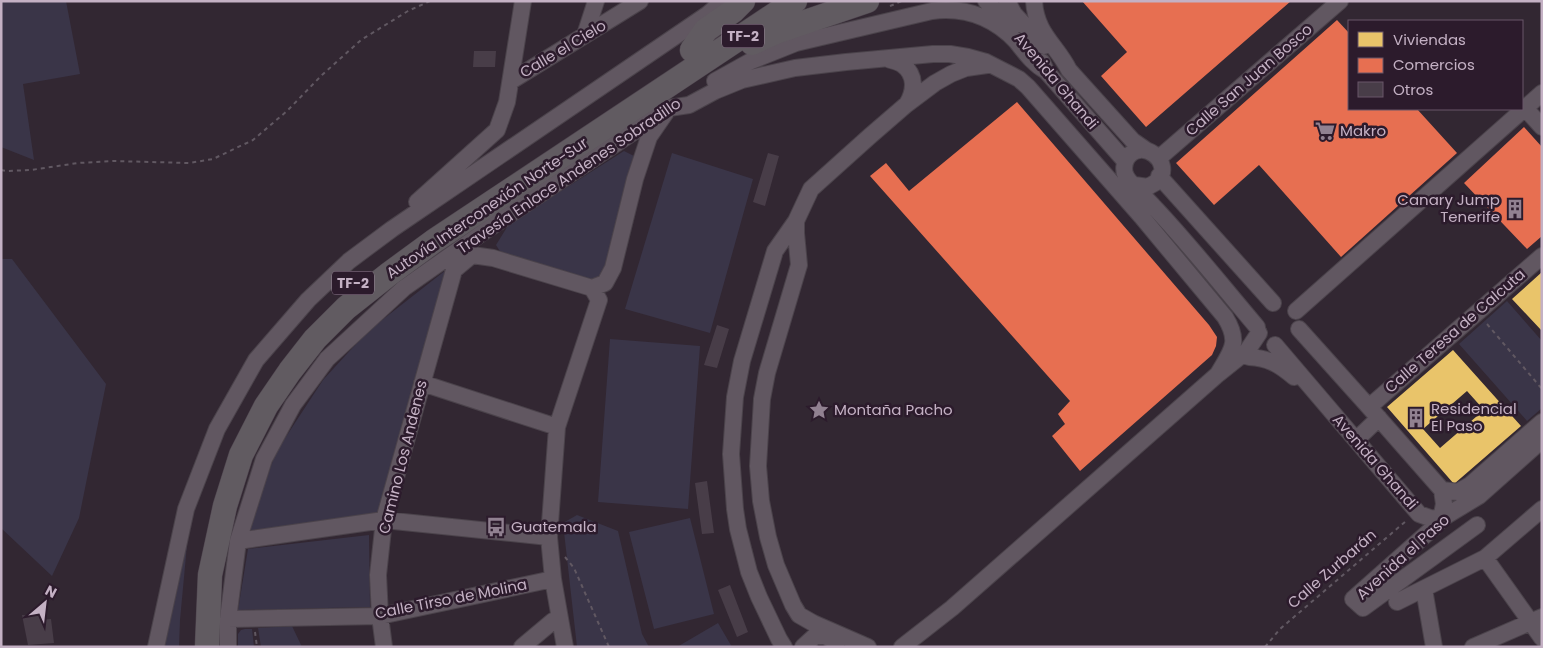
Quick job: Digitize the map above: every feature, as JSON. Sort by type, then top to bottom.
[{"type":"highway","points":[[744,1],[706,30],[691,61],[715,66],[752,42],[867,1]]},
{"type":"highway","name":"Autovía Interconexión Norte-Sur","points":[[207,647],[210,574],[225,506],[242,455],[266,406],[315,339],[346,308],[404,263],[691,61],[766,1]]},
{"type":"highway","name":"Autovía Interconexión Norte-Sur","points":[[192,647],[192,597],[201,539],[214,488],[240,427],[268,378],[302,332],[351,284],[426,228],[691,61],[795,1]]},
{"type":"street","points":[[392,229],[422,196],[497,130],[507,102],[523,1]]},
{"type":"street","points":[[585,35],[596,1]]},
{"type":"street","name":"Calle el Cielo","points":[[511,80],[640,1]]},
{"type":"street","points":[[156,647],[186,509],[217,429],[256,360],[315,293],[349,261],[392,229],[708,14],[722,1]]},
{"type":"street","name":"Avenida Ghandi","points":[[986,1],[1042,62],[1046,71],[1125,161]]},
{"type":"street","name":"Avenida Ghandi","points":[[1007,1],[1014,14],[1060,65],[1069,70]]},
{"type":"street","points":[[1034,1],[1034,12],[1040,28],[1069,70],[1146,150],[1162,164],[1162,171],[1158,181],[1148,187],[1134,185],[1126,177],[1124,170],[1125,161],[1130,154],[1135,151],[1146,150]]},
{"type":"street","name":"Calle San Juan Bosco","points":[[1146,150],[1340,1]]},
{"type":"street","name":"Travesía Enlace Andenes Sobradillo","points":[[228,647],[228,619],[238,541],[264,459],[293,405],[328,358],[404,288],[689,95],[751,61],[796,43],[932,11],[948,9],[970,13],[992,22],[1013,39],[1037,66],[1046,71]]},
{"type":"street","points":[[565,647],[553,579],[549,539],[557,427],[599,300],[592,288],[605,282],[613,268],[635,179],[650,137],[669,108],[689,105],[742,80],[794,68],[886,58],[950,54],[968,57],[992,65],[1019,79],[1028,87],[1141,216],[1225,317],[1232,328],[1234,336],[1230,352],[1217,375]]},
{"type":"street","points":[[886,58],[902,64],[910,73],[913,86],[912,95],[907,104]]},
{"type":"street","points":[[784,647],[759,597],[749,572],[734,508],[731,454],[736,397],[742,361],[775,250],[796,221],[811,189],[907,104],[935,83],[951,74],[966,68],[992,65]]},
{"type":"street","points":[[1542,94],[1525,108],[1542,127]]},
{"type":"street","points":[[1296,311],[1523,110]]},
{"type":"street","points":[[1159,176],[1273,303]]},
{"type":"street","name":"Avenida Ghandi","points":[[1134,185],[1417,511],[1430,518],[1441,519],[1444,504],[1442,490]]},
{"type":"street","points":[[796,221],[799,264],[767,373],[762,399],[758,466],[761,501],[776,566],[793,605],[800,615],[813,623],[868,647]]},
{"type":"street","name":"Camino Los Andenes","points":[[384,647],[378,575],[384,520],[454,270],[472,255],[492,258],[592,288]]},
{"type":"street","name":"Calle Teresa de Calcuta","points":[[1356,440],[1374,412],[1477,312],[1542,256]]},
{"type":"street","points":[[1217,375],[1235,353],[1243,337],[1242,324],[1236,302]]},
{"type":"street","points":[[1273,303],[1286,304],[1296,311],[1300,320],[1297,335],[1287,343],[1265,337],[1259,314],[1262,309],[1273,303]]},
{"type":"street","points":[[1299,329],[1442,490]]},
{"type":"street","points":[[1217,375],[1249,357],[1265,337]]},
{"type":"street","points":[[902,647],[939,618],[1217,375],[1265,337]]},
{"type":"street","points":[[1249,357],[1263,358],[1283,368],[1302,386],[1318,396]]},
{"type":"street","points":[[422,383],[557,427]]},
{"type":"street","name":"Avenida el Paso","points":[[1442,490],[1458,492],[1470,485],[1542,422]]},
{"type":"street","name":"Avenida el Paso","points":[[1477,525],[1363,608],[1353,600],[1441,519],[1479,496],[1542,440]]},
{"type":"street","points":[[1397,602],[1485,558],[1542,509]]},
{"type":"street","points":[[238,541],[384,520],[549,539]]},
{"type":"street","points":[[1485,558],[1536,620],[1542,638]]},
{"type":"street","name":"Calle Tirso de Molina","points":[[228,619],[380,616],[553,579]]},
{"type":"street","points":[[1424,589],[1434,647]]},
{"type":"street","points":[[912,647],[939,618]]},
{"type":"street","points":[[919,647],[939,629],[939,618]]},
{"type":"street","points":[[522,647],[553,621],[560,620]]},
{"type":"street","points":[[1473,647],[1536,620]]},
{"type":"street","points":[[803,647],[815,636],[825,636],[848,646]]},
{"type":"path","points":[[1,170],[31,170],[78,163],[113,161],[189,163],[214,159],[253,140],[287,111],[322,75],[361,40],[430,1]]},
{"type":"path","points":[[1477,312],[1542,389]]},
{"type":"path","name":"Calle Zurbarán","points":[[1265,647],[1280,629],[1417,511]]},
{"type":"path","points":[[549,539],[574,568],[609,647]]},
{"type":"shaded area","points":[[1,1],[66,1],[80,74],[23,84],[34,160],[1,147]]},
{"type":"shaded area","points":[[624,151],[634,156],[603,278],[594,282],[501,253],[496,245],[509,224]]},
{"type":"shaded area","points":[[672,153],[753,179],[710,333],[625,309]]},
{"type":"shaded area","points":[[1,259],[12,259],[106,384],[79,518],[52,576],[1,528]]},
{"type":"shaded area","points":[[446,270],[379,513],[248,531],[276,452],[323,380],[368,331]]},
{"type":"shaded area","points":[[1507,301],[1542,341],[1542,408],[1527,421],[1459,344]]},
{"type":"shaded area","points":[[610,339],[700,346],[688,509],[598,502]]},
{"type":"shaded area","points":[[577,515],[618,531],[642,634],[649,647],[577,647],[563,523]]},
{"type":"shaded area","points":[[690,518],[714,614],[654,629],[629,532]]},
{"type":"shaded area","points":[[369,535],[370,607],[238,610],[248,549]]},
{"type":"shaded area","points":[[183,545],[187,545],[179,647],[164,647],[178,586],[174,585]]},
{"type":"shaded area","points":[[718,623],[732,647],[677,647]]},
{"type":"shaded area","points":[[292,626],[302,647],[261,647],[258,628]]},
{"type":"shaded area","points":[[252,629],[254,647],[238,647],[238,634],[241,630]]},
{"type":"building: Viviendas","points":[[1542,272],[1542,331],[1512,299]]},
{"type":"building: Viviendas","name":"Residencial El Paso","points":[[1453,350],[1521,426],[1454,484],[1387,407]],"holes":[[[1467,391],[1484,410],[1440,448],[1423,429]]]},
{"type":"building: Comercios","points":[[1082,1],[1291,1],[1146,127],[1101,76],[1127,52]]},
{"type":"building: Comercios","name":"Makro","points":[[1337,20],[1348,32],[1348,110],[1418,110],[1457,153],[1341,257],[1259,165],[1214,205],[1176,163]]},
{"type":"building: Comercios","points":[[1017,102],[1209,325],[1217,337],[1212,355],[1080,471],[1052,436],[1065,424],[1058,414],[1070,401],[870,176],[886,163],[909,191]]},
{"type":"building: Comercios","name":"Canary Jump Tenerife","points":[[1524,127],[1542,147],[1542,236],[1527,249],[1464,183]]},
{"type":"building: Otros","points":[[474,51],[496,51],[495,67],[473,67]]},
{"type":"building: Otros","points":[[768,153],[779,156],[765,206],[753,202]]},
{"type":"building: Otros","points":[[717,325],[729,329],[717,368],[704,365]]},
{"type":"building: Otros","points":[[707,481],[714,533],[702,534],[695,483]]},
{"type":"building: Otros","points":[[730,585],[748,632],[737,637],[718,590]]},
{"type":"building: Otros","points":[[22,615],[40,616],[40,620],[51,619],[54,643],[28,645]]},
{"type":"place","name":"Makro","points":[[1325,131]]},
{"type":"place","name":"Canary Jump Tenerife","points":[[1515,209]]},
{"type":"place","name":"Montaña Pacho","points":[[819,410]]},
{"type":"place","name":"Residencial El Paso","points":[[1416,418]]},
{"type":"place","name":"Guatemala","points":[[496,527]]}]
